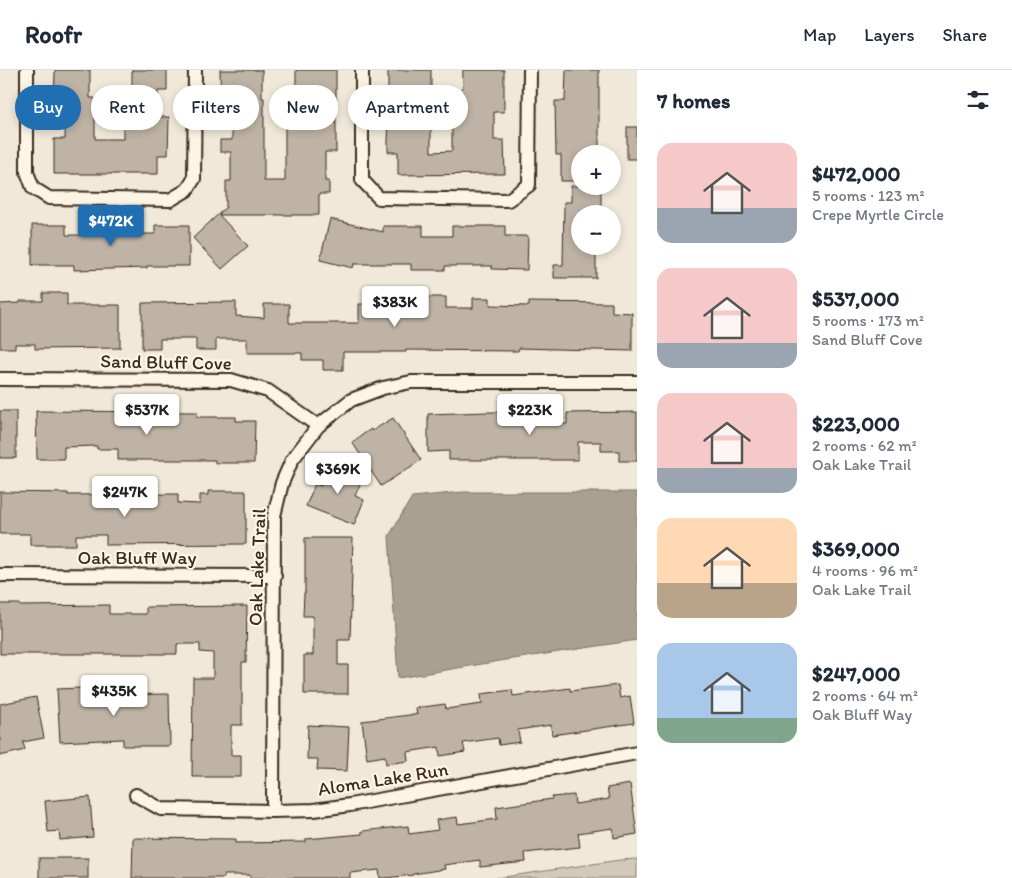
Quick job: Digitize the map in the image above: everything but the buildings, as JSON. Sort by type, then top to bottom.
[{"type":"street","points":[[27,70],[27,172],[33,188],[49,198],[170,200],[187,190],[194,179],[195,70]]},
{"type":"street","points":[[362,70],[362,180],[380,198],[508,200],[529,185],[530,70]]},
{"type":"street","name":"Sand Bluff Cove","points":[[0,379],[231,380],[268,390],[318,426]]},
{"type":"street","name":"Oak Lake Trail","points":[[273,811],[274,516],[282,483],[292,460],[318,426],[351,400],[383,388],[411,382],[637,382]]},
{"type":"street","name":"Oak Bluff Way","points":[[0,575],[274,576]]},
{"type":"street","name":"Aloma Lake Run","points":[[136,795],[161,809],[314,810],[637,754]]},
{"type":"shaded area","points":[[463,492],[637,492],[637,640],[398,678],[389,536],[412,497]]},
{"type":"shaded area","points":[[637,859],[637,878],[497,878],[620,860]]}]
